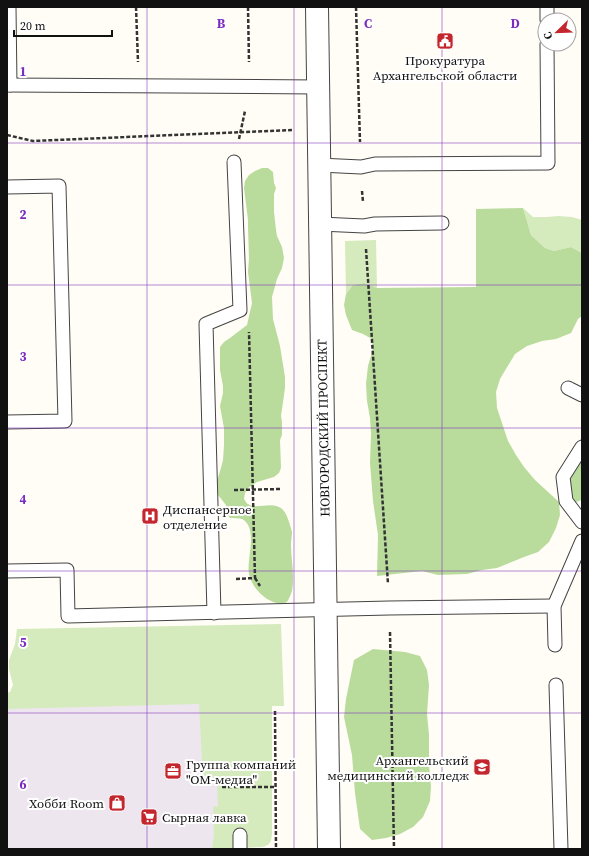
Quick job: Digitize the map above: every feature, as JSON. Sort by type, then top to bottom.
[{"type":"street","name":"НОВГОРОДСКИЙ ПРОСПЕКТ","points":[[317,7],[328,849]]},
{"type":"lane","points":[[9,7],[8,86],[318,87]]},
{"type":"lane","points":[[319,165],[361,167],[375,164],[548,163],[548,52]]},
{"type":"lane","points":[[214,612],[206,324],[240,310],[234,162]]},
{"type":"lane","points":[[7,187],[59,186],[65,421],[7,422]]},
{"type":"lane","points":[[320,224],[364,226],[376,224],[442,223]]},
{"type":"lane","points":[[568,388],[582,395]]},
{"type":"lane","points":[[582,447],[563,477],[566,501],[582,522]]},
{"type":"lane","points":[[555,645],[554,606],[582,540]]},
{"type":"lane","points":[[7,571],[67,570],[68,616],[389,608],[554,606]]},
{"type":"lane","points":[[556,684],[561,849]]},
{"type":"lane","points":[[240,835],[240,849]]},
{"type":"path","points":[[136,7],[138,86]]},
{"type":"path","points":[[356,7],[364,226],[389,608],[394,849]]},
{"type":"path","points":[[7,135],[33,141],[319,129]]},
{"type":"path","points":[[213,579],[255,578],[250,334],[240,310]]},
{"type":"path","points":[[210,490],[280,489]]},
{"type":"path","points":[[276,711],[276,849]]},
{"type":"path","points":[[222,787],[276,787]]},
{"type":"shaded area","points":[[236,661],[246,849],[7,849],[7,694]]},
{"type":"green space","points":[[262,168],[268,168],[273,172],[276,188],[274,194],[274,212],[276,230],[284,258],[272,297],[273,319],[280,346],[285,377],[281,416],[281,468],[279,473],[274,477],[257,482],[248,488],[244,499],[251,506],[277,506],[285,512],[288,519],[292,532],[291,545],[293,585],[292,592],[287,602],[281,603],[267,599],[258,592],[253,585],[249,574],[251,545],[250,529],[247,523],[242,519],[230,518],[225,512],[226,505],[218,495],[216,488],[223,460],[224,445],[224,428],[220,406],[223,386],[220,370],[220,347],[224,342],[247,325],[252,303],[248,272],[248,220],[244,188],[245,181],[249,175]]},
{"type":"green space","points":[[523,208],[533,217],[558,216],[572,217],[582,220],[582,253],[571,247],[554,251],[545,248],[531,235]]},
{"type":"green space","points":[[523,208],[531,235],[545,248],[554,251],[571,247],[582,253],[582,316],[578,319],[571,333],[556,339],[542,341],[527,346],[515,354],[500,379],[496,392],[497,408],[508,441],[516,455],[535,480],[559,502],[560,515],[556,528],[549,542],[538,552],[497,568],[467,574],[438,575],[422,571],[377,576],[378,535],[373,501],[370,463],[371,434],[366,384],[368,366],[373,349],[372,339],[352,330],[344,305],[346,294],[353,285],[364,283],[377,288],[476,287],[476,209]]},
{"type":"green space","points":[[376,240],[377,288],[364,283],[353,285],[346,294],[345,241]]},
{"type":"green space","points":[[582,453],[582,500],[576,502],[570,500],[568,480]]},
{"type":"green space","points":[[281,624],[284,706],[272,706],[272,834],[270,843],[262,847],[212,849],[214,835],[213,806],[218,807],[217,780],[203,779],[199,704],[7,709],[7,693],[10,692],[13,685],[9,669],[9,660],[15,644],[17,629]]},
{"type":"green space","points":[[373,649],[405,652],[420,656],[427,670],[429,685],[427,714],[431,786],[430,801],[423,817],[413,827],[400,834],[372,840],[360,829],[352,755],[344,717],[354,660]]},
{"type":"place","name":"Прокуратура Архангельской области","points":[[445,41]]},
{"type":"place","name":"Диспансерное отделение","points":[[150,516]]},
{"type":"place","name":"Архангельский медицинский колледж","points":[[482,767]]},
{"type":"place","name":"Группа компаний \"ОМ-медиа\"","points":[[173,771]]},
{"type":"place","name":"Хобби Room","points":[[117,803]]},
{"type":"place","name":"Сырная лавка","points":[[149,817]]}]
